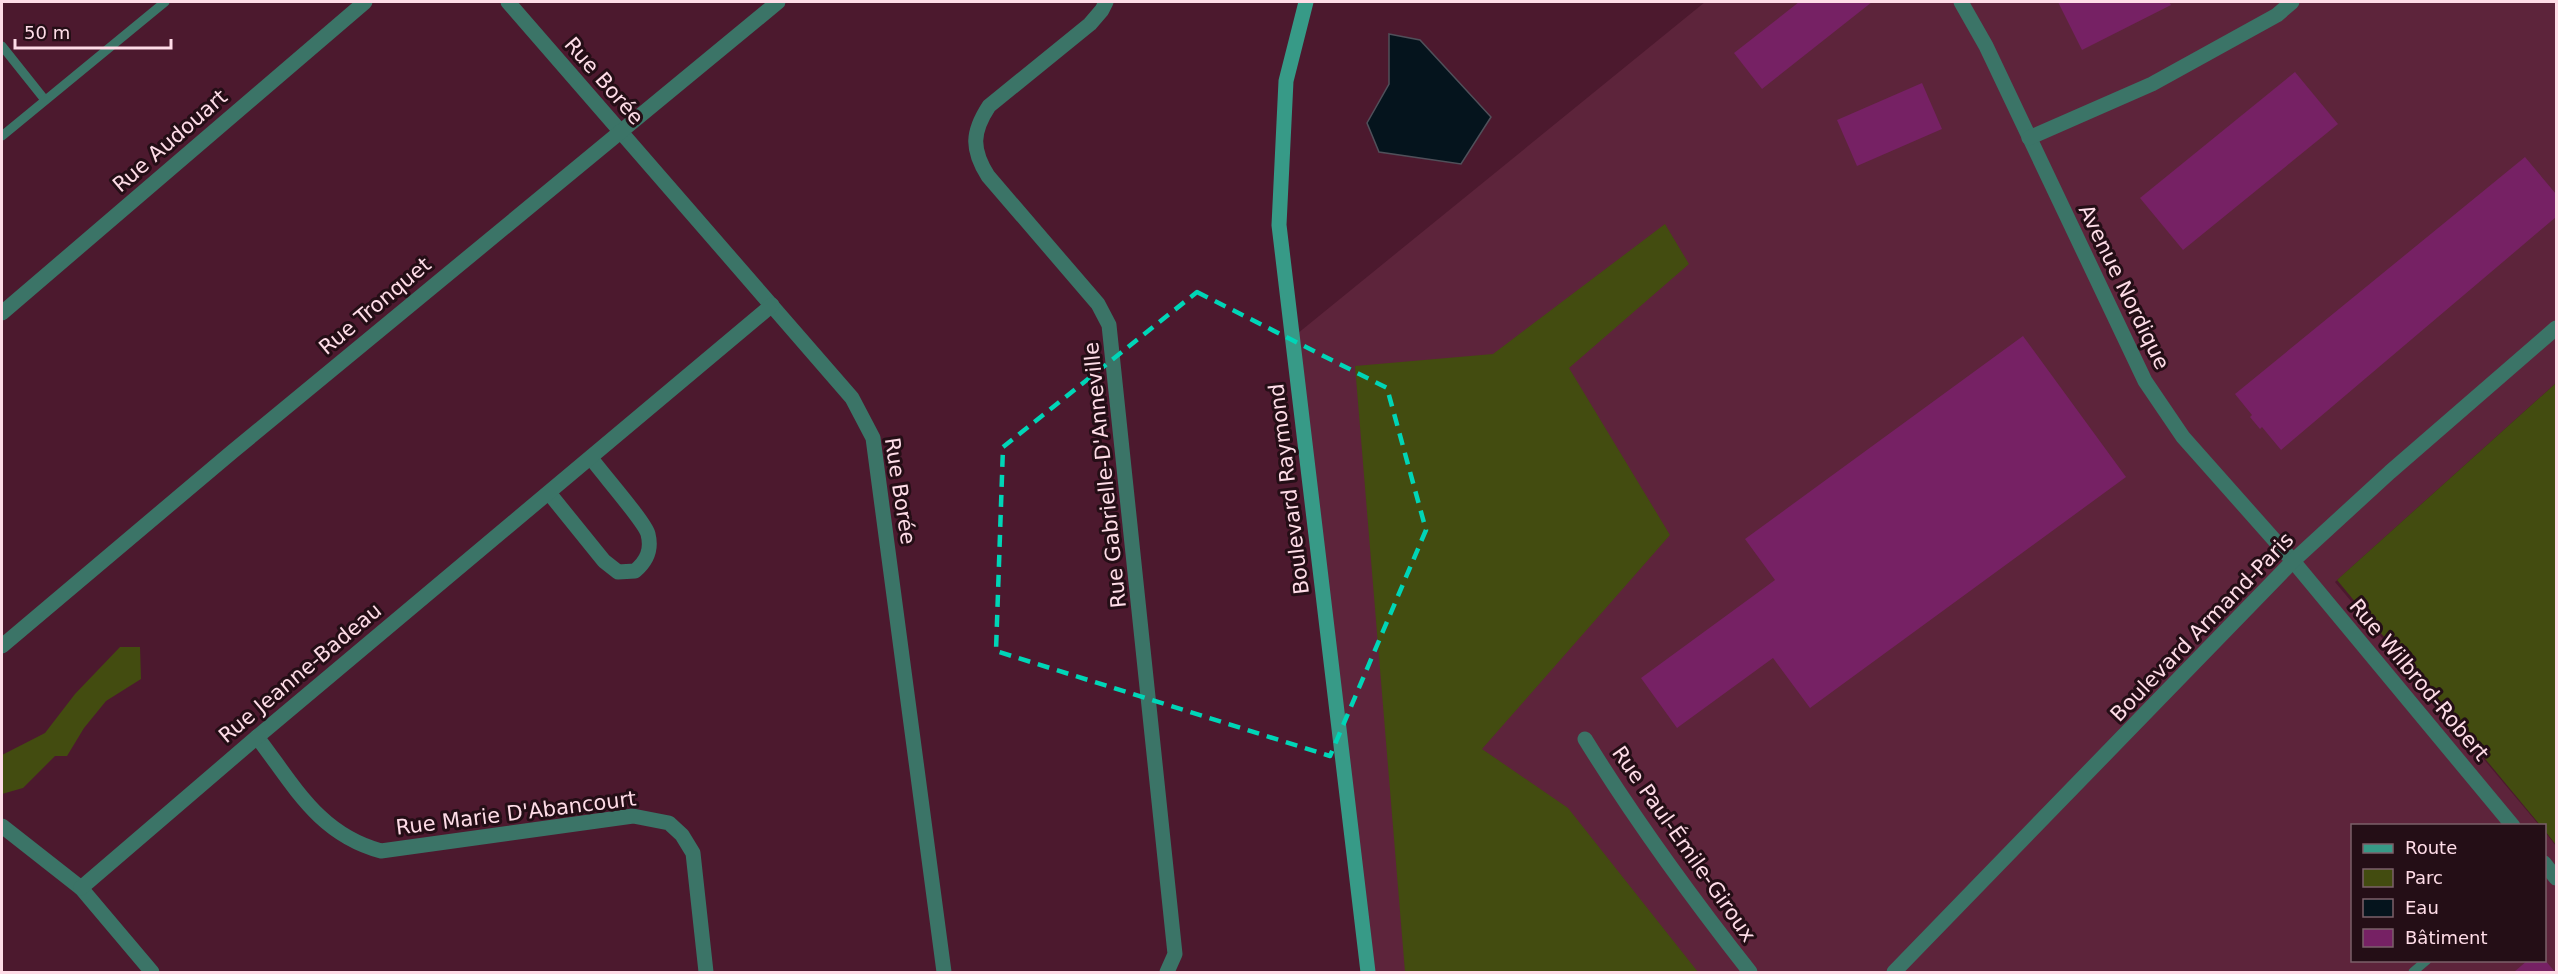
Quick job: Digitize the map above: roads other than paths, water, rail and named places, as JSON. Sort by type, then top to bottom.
[{"type":"street","name":"Rue Audouart","points":[[2,313],[365,2]]},
{"type":"street","name":"Rue Borée","points":[[508,2],[852,398],[873,438],[944,972]]},
{"type":"street","name":"Rue Tronquet","points":[[2,646],[241,445],[778,2]]},
{"type":"street","name":"Rue Gabrielle-D'Anneville","points":[[1106,2],[1090,24],[989,106],[979,121],[975,142],[978,161],[988,176],[1098,304],[1109,325],[1175,954],[1167,972]]},
{"type":"street","name":"Boulevard Raymond","points":[[1306,2],[1286,81],[1279,225],[1368,972]]},
{"type":"street","name":"Avenue Nordique","points":[[1961,2],[1986,46],[2145,381],[2183,437],[2294,561]]},
{"type":"street","points":[[2029,138],[2152,84],[2277,15],[2292,2]]},
{"type":"street","name":"Rue Jeanne-Badeau","points":[[81,888],[257,736],[591,459],[772,305]]},
{"type":"street","name":"Boulevard Armand-Paris","points":[[1894,972],[2294,561],[2390,472],[2556,328]]},
{"type":"street","points":[[549,493],[604,561],[618,572],[635,571],[646,562],[649,548],[647,531],[591,459]]},
{"type":"street","name":"Rue Wilbrod-Robert","points":[[2294,561],[2512,824]]},
{"type":"street","name":"Rue Marie D'Abancourt","points":[[257,736],[322,821],[359,845],[381,850],[633,816],[669,823],[682,835],[693,853],[706,972]]},
{"type":"street","name":"Rue Paul-Émile-Giroux","points":[[1585,739],[1611,782],[1694,901],[1750,972]]},
{"type":"street","points":[[2,825],[81,888],[152,972]]},
{"type":"street","points":[[2546,866],[2556,878]]},
{"type":"lane","points":[[2,136],[165,2]]},
{"type":"lane","points":[[2,46],[45,100]]},
{"type":"lane","points":[[2413,972],[2425,962]]},
{"type":"water","points":[[1389,34],[1420,40],[1491,117],[1461,164],[1379,152],[1367,123],[1389,84]]}]
